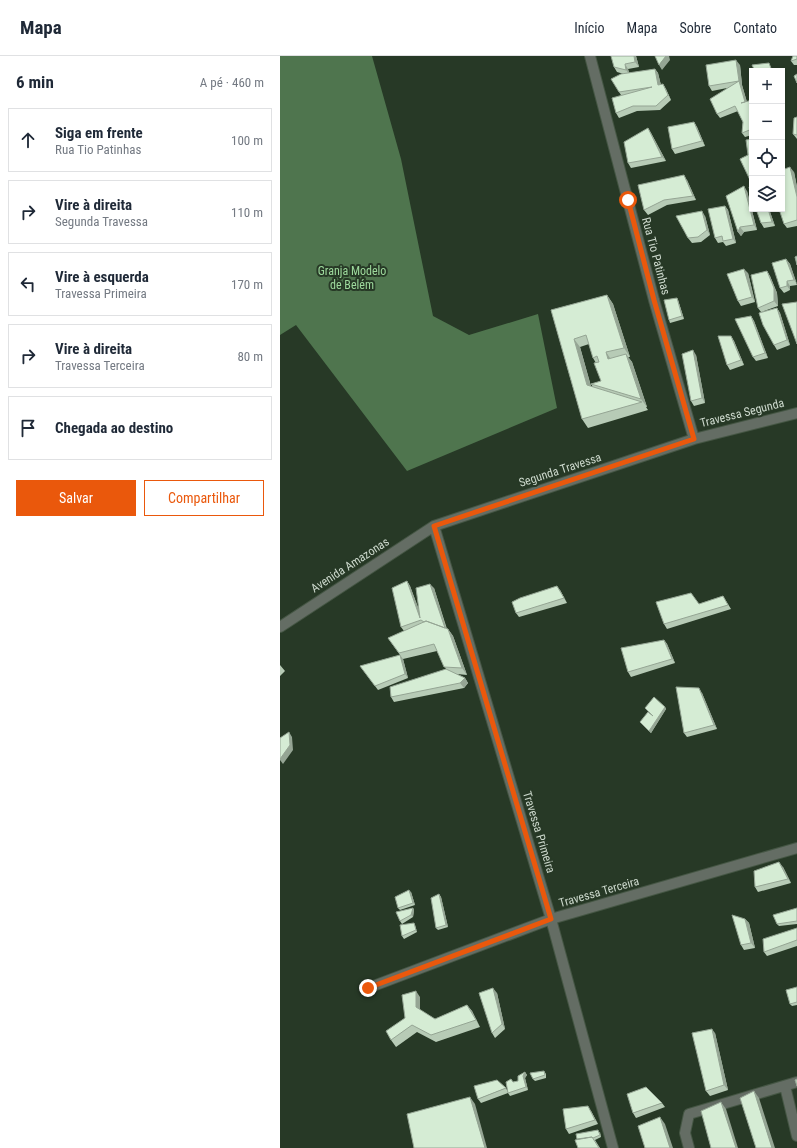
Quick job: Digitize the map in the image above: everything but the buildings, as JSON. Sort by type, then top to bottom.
[{"type":"street","name":"Rua Tio Patinhas","points":[[590,56],[654,300],[694,439]]},
{"type":"street","name":"Travessa Segunda","points":[[694,439],[797,413]]},
{"type":"street","name":"Segunda Travessa","points":[[434,526],[694,439]]},
{"type":"street","name":"Avenida Amazonas","points":[[280,627],[434,526]]},
{"type":"street","name":"Travessa Primeira","points":[[434,526],[551,919],[613,1148]]},
{"type":"street","name":"Travessa Terceira","points":[[368,988],[551,919],[797,848]]},
{"type":"street","points":[[689,1148],[685,1133],[689,1114],[797,1082]]},
{"type":"street","points":[[785,1086],[797,1136]]},
{"type":"green space","name":"Granja Modelo de Belém","points":[[280,56],[372,56],[401,159],[433,316],[469,335],[538,314],[557,408],[407,471],[296,325],[280,335]]},
{"type":"route","points":[[368,988],[551,919],[434,526],[694,439],[654,300],[628,200]]}]
